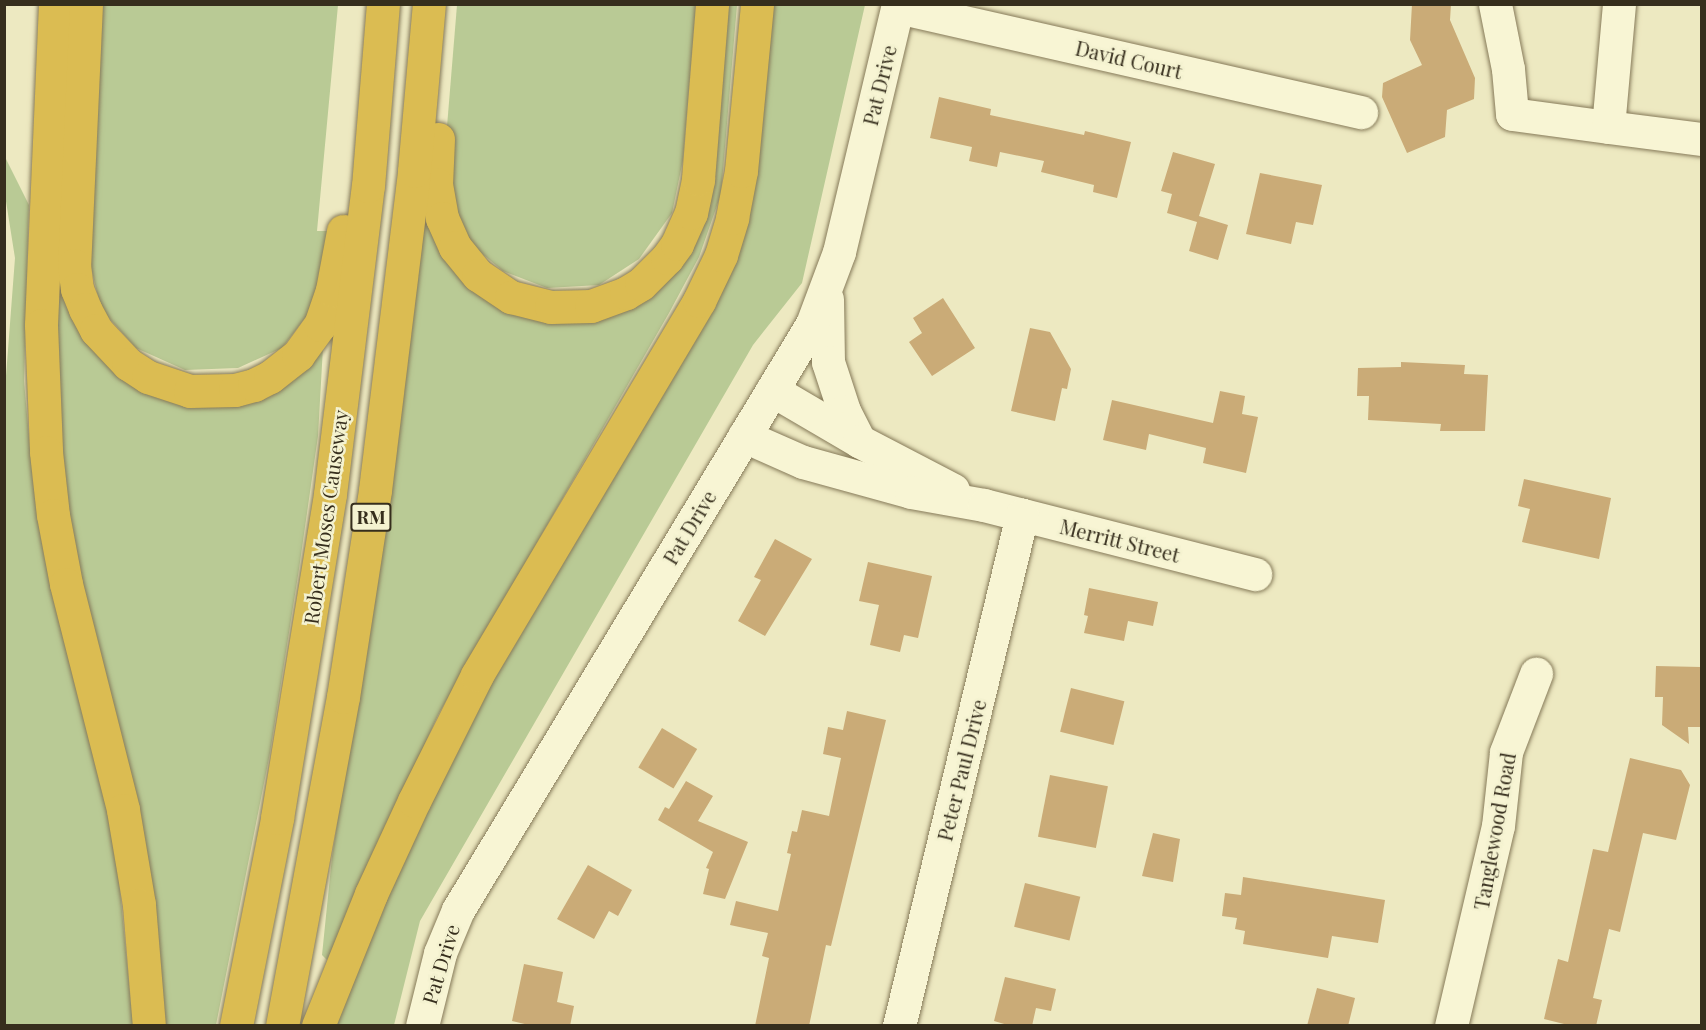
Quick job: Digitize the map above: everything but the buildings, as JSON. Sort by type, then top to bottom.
[{"type":"highway","points":[[55,4],[41,325],[46,452],[53,515],[66,584],[123,810],[139,904],[150,1026]]},
{"type":"highway","points":[[86,4],[75,244],[77,289],[96,330],[128,364],[148,377],[190,391],[213,392],[254,385],[286,366],[310,341],[326,312],[332,290],[377,77]]},
{"type":"highway","name":"Robert Moses Causeway","points":[[236,1026],[268,864],[314,598],[357,285],[383,4]]},
{"type":"highway","name":"RM","points":[[282,1026],[343,697],[375,490],[414,171],[429,4]]},
{"type":"highway","points":[[438,4],[445,71],[436,184],[448,233],[465,262],[493,287],[531,304],[570,308],[608,301],[641,285],[667,258],[685,228],[698,179],[712,4]]},
{"type":"highway","points":[[318,1026],[371,894],[418,791],[472,684],[699,301],[721,255],[732,218],[741,171],[757,4]]},
{"type":"street","points":[[1495,4],[1508,69],[1512,114],[1701,139]]},
{"type":"street","points":[[1608,127],[1619,4]]},
{"type":"street","name":"David Court","points":[[898,6],[1361,112]]},
{"type":"street","name":"Pat Drive","points":[[422,1026],[440,953],[458,910],[812,324],[827,289],[898,6]]},
{"type":"street","points":[[827,289],[828,362],[844,411],[859,441]]},
{"type":"street","name":"Merritt Street","points":[[772,390],[859,441],[984,505]]},
{"type":"street","name":"Merritt Street","points":[[744,435],[770,449],[820,468],[911,492],[984,505],[1256,574]]},
{"type":"street","name":"Peter Paul Drive","points":[[900,1026],[1023,515]]},
{"type":"street","name":"Tanglewood Road","points":[[1452,1026],[1498,826],[1506,752],[1536,674]]},
{"type":"green space","points":[[100,5],[338,5],[317,231],[331,231],[315,305],[282,348],[238,368],[185,370],[136,348],[101,309],[89,259],[96,155]]},
{"type":"green space","points":[[457,5],[696,5],[683,160],[672,213],[639,259],[599,285],[547,288],[503,271],[468,242],[448,202],[444,163]]},
{"type":"green space","points":[[723,5],[737,5],[721,194],[699,257],[438,715],[327,960],[322,955],[332,857],[402,399],[426,214],[451,262],[559,317],[696,232]]},
{"type":"green space","points":[[766,5],[865,5],[802,283],[753,345],[420,921],[394,1025],[332,1026],[442,763],[713,292]]},
{"type":"green space","points":[[4,155],[29,205],[24,381],[33,482],[115,839],[133,1025],[5,1025],[4,402],[15,258],[5,195]]},
{"type":"green space","points":[[61,272],[168,395],[323,347],[318,436],[270,753],[216,1025],[160,1025],[59,458],[53,307]]}]
